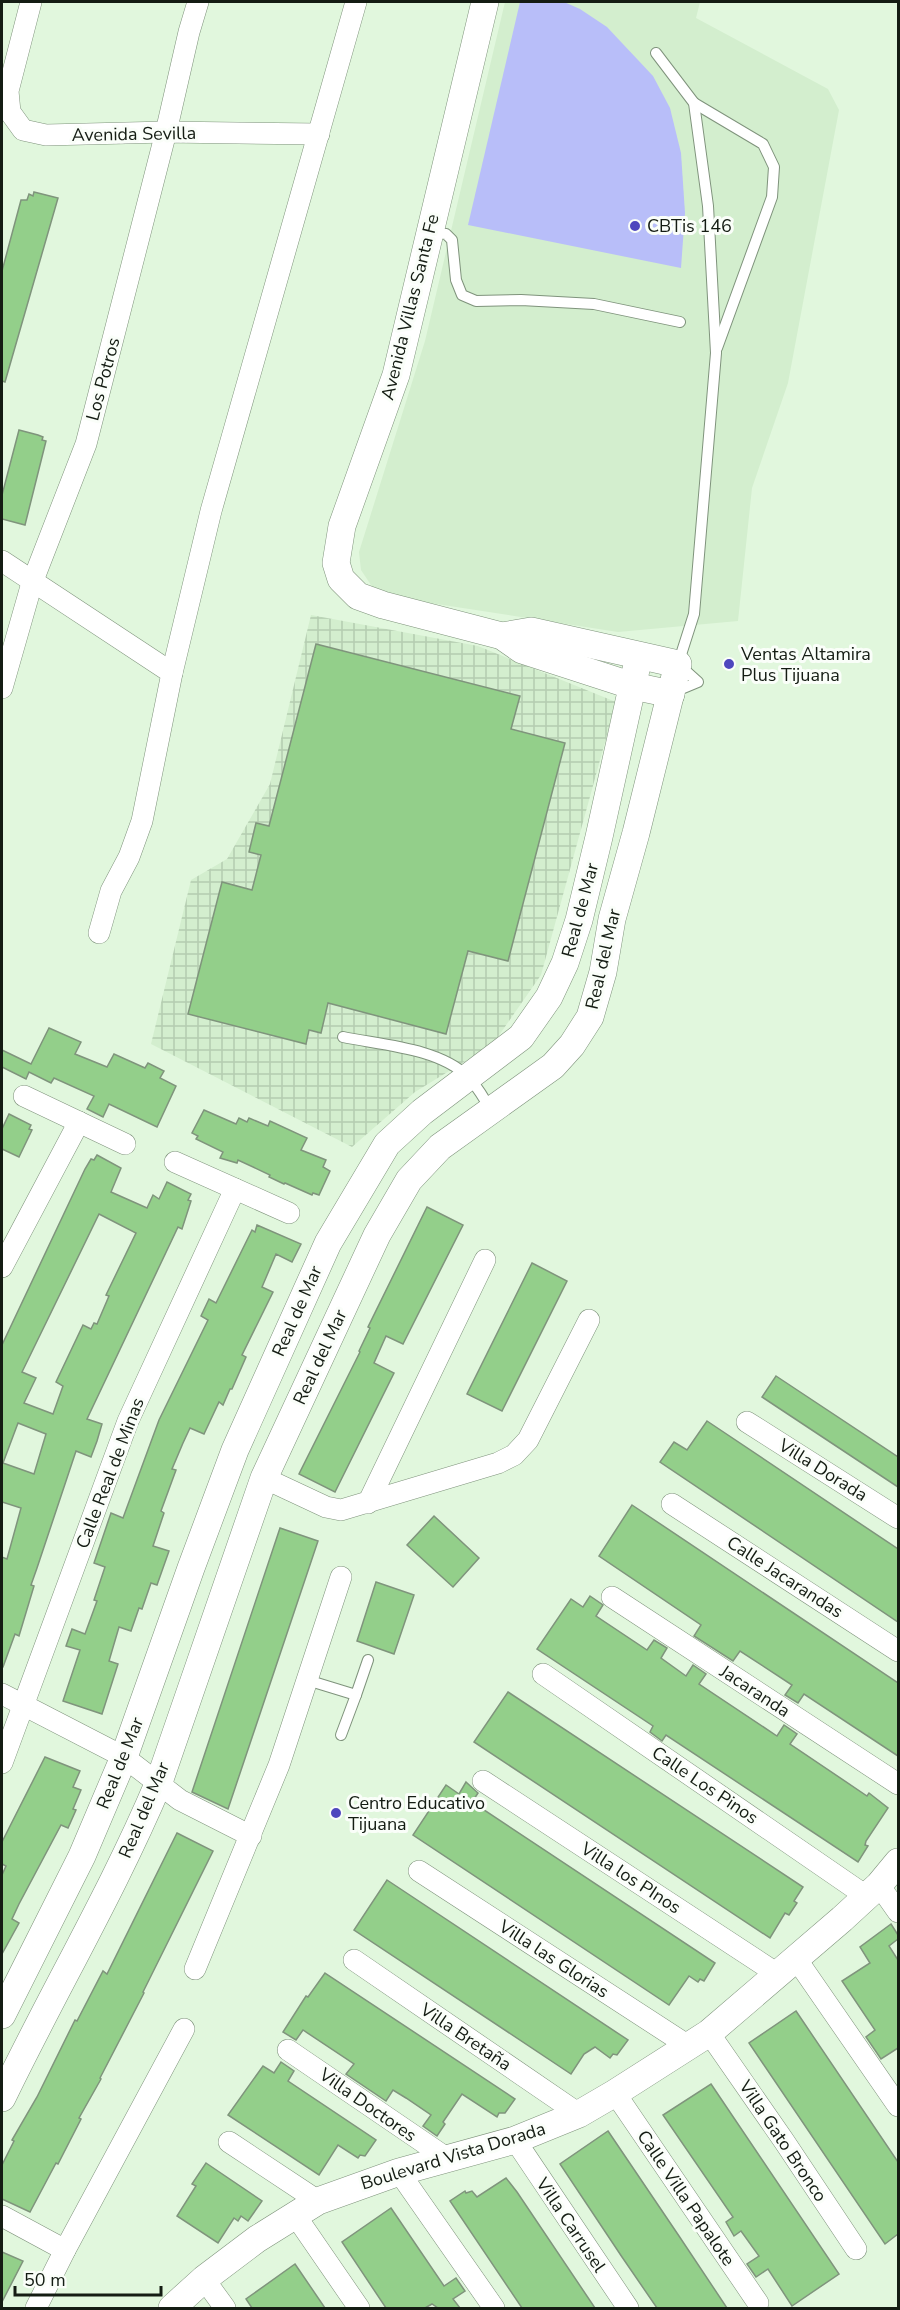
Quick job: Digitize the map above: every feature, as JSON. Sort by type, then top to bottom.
[{"type":"street","name":"Avenida Sevilla","points":[[31,2],[8,91],[10,112],[23,130],[46,135],[166,132],[319,134]]},
{"type":"street","name":"Los Potros","points":[[2,688],[32,583],[86,444],[198,2]]},
{"type":"street","points":[[99,933],[111,891],[129,857],[142,821],[172,673],[211,511],[357,2]]},
{"type":"street","name":"Avenida Villas Santa Fe","points":[[485,2],[396,375],[342,526],[336,562],[341,579],[358,596],[383,605],[502,636],[522,650],[633,686],[671,694]]},
{"type":"street","points":[[2,561],[32,583],[172,673]]},
{"type":"street","name":"Avenida Villas Santa Fe","points":[[502,636],[531,631],[678,664]]},
{"type":"street","name":"Real de Mar","points":[[2,2015],[82,1856],[124,1757],[234,1450],[328,1244],[387,1144],[422,1112],[521,1037],[549,997],[565,963],[579,920],[639,656]]},
{"type":"street","name":"Real del Mar","points":[[2,2098],[100,1906],[159,1782],[264,1478],[377,1235],[409,1180],[440,1147],[553,1066],[572,1045],[590,1017],[603,972],[612,919],[678,664]]},
{"type":"street","points":[[24,1096],[125,1144]]},
{"type":"street","points":[[2,1267],[79,1122]]},
{"type":"street","points":[[175,1162],[289,1213]]},
{"type":"street","name":"Calle Real de Minas","points":[[2,1763],[128,1421],[235,1189]]},
{"type":"street","points":[[368,1503],[485,1260]]},
{"type":"street","points":[[264,1478],[332,1509],[340,1510],[498,1463],[514,1455],[528,1440],[589,1320]]},
{"type":"street","name":"Villa Dorada","points":[[747,1422],[898,1518]]},
{"type":"street","name":"Calle Jacarandas","points":[[672,1504],[898,1651]]},
{"type":"street","points":[[195,1970],[279,1765],[341,1577]]},
{"type":"street","name":"Jacaranda","points":[[612,1597],[898,1784]]},
{"type":"street","name":"Calle Los Pinos","points":[[543,1674],[873,1891]]},
{"type":"street","points":[[2,1694],[124,1757],[180,1800],[251,1836]]},
{"type":"street","name":"Villa los PInos","points":[[483,1781],[788,1967]]},
{"type":"street","name":"Boulevard Vista Dorada","points":[[172,2308],[204,2279],[257,2240],[318,2201],[399,2172],[514,2140],[579,2114],[615,2093],[699,2040],[788,1967],[873,1891],[898,1862]]},
{"type":"street","name":"Villa las Glorias","points":[[419,1871],[699,2040]]},
{"type":"street","points":[[873,1891],[898,1912]]},
{"type":"street","name":"Villa Bretaña","points":[[354,1960],[579,2114]]},
{"type":"street","points":[[788,1967],[898,2106]]},
{"type":"street","points":[[36,2308],[184,2029]]},
{"type":"street","name":"Villa Gato Bronco","points":[[699,2040],[784,2141],[856,2249]]},
{"type":"street","name":"Villa Doctores","points":[[288,2050],[448,2159]]},
{"type":"street","name":"Calle Villa Papalote","points":[[615,2093],[758,2303]]},
{"type":"street","name":"Villa Carrusel","points":[[514,2140],[628,2308]]},
{"type":"street","points":[[229,2142],[318,2201]]},
{"type":"street","points":[[399,2172],[494,2308]]},
{"type":"street","points":[[295,2215],[359,2308]]},
{"type":"street","points":[[2,2216],[65,2250]]},
{"type":"street","points":[[204,2279],[225,2308]]},
{"type":"lane","points":[[656,53],[694,103],[763,144],[774,167],[772,198],[716,353]]},
{"type":"lane","points":[[678,664],[694,614],[716,353],[708,206],[694,103]]},
{"type":"lane","points":[[429,232],[446,234],[452,240],[456,280],[462,295],[476,301],[521,300],[594,304],[680,322]]},
{"type":"lane","points":[[343,1037],[430,1055],[453,1065],[469,1077],[491,1110]]},
{"type":"lane","points":[[341,1735],[368,1660]]},
{"type":"lane","points":[[307,1680],[356,1695]]},
{"type":"shaded area","name":"CBTis 146","points":[[505,2],[700,2],[696,18],[828,89],[839,110],[788,383],[752,488],[738,621],[618,632],[417,601],[373,588],[361,570],[359,552],[425,341]]},
{"type":"shaded area","points":[[520,2],[564,2],[580,9],[607,27],[653,76],[670,108],[681,153],[685,213],[681,268],[468,225]]},
{"type":"shaded area","points":[[311,615],[478,646],[616,702],[541,975],[493,1044],[415,1092],[352,1147],[151,1044],[191,880],[227,859],[270,784]]},
{"type":"building","points":[[34,192],[58,198],[5,382],[2,381],[2,271],[21,200],[27,200],[29,194],[33,196]]},
{"type":"building","points":[[19,430],[43,437],[42,440],[46,441],[25,525],[2,519],[2,495]]},
{"type":"building","points":[[316,644],[520,696],[511,729],[565,743],[508,961],[468,951],[446,1034],[328,1003],[321,1033],[309,1030],[306,1044],[188,1014],[222,882],[252,890],[261,855],[249,852],[256,823],[269,826]]},
{"type":"building","points":[[49,1028],[81,1042],[75,1054],[107,1067],[114,1054],[145,1068],[148,1063],[164,1071],[160,1078],[176,1086],[157,1127],[109,1104],[103,1117],[87,1109],[94,1096],[54,1078],[51,1083],[29,1072],[26,1079],[2,1067],[2,1050],[31,1064]]},
{"type":"building","points":[[204,1110],[236,1124],[239,1118],[247,1122],[249,1118],[268,1126],[270,1121],[307,1138],[301,1150],[326,1160],[323,1167],[330,1171],[319,1195],[313,1193],[312,1195],[284,1184],[238,1160],[237,1163],[220,1158],[223,1152],[196,1139],[198,1136],[192,1133]]},
{"type":"building","points":[[9,1114],[31,1125],[29,1129],[32,1130],[19,1157],[2,1149],[2,1129]]},
{"type":"building","points":[[97,1155],[121,1168],[111,1192],[147,1208],[153,1195],[159,1199],[167,1182],[191,1194],[188,1200],[191,1201],[182,1229],[178,1227],[87,1419],[102,1424],[97,1441],[91,1457],[76,1451],[31,1585],[34,1586],[19,1636],[15,1634],[2,1667],[2,1557],[7,1559],[21,1508],[2,1502],[2,1345],[85,1169],[91,1159],[94,1160]],"holes":[[[99,1214],[136,1233],[106,1295],[109,1296],[97,1324],[94,1323],[91,1329],[83,1325],[56,1382],[63,1386],[53,1414],[24,1403],[36,1378],[22,1372]],[[18,1423],[46,1434],[34,1474],[3,1463]]]},
{"type":"building","points":[[427,1207],[463,1225],[403,1344],[386,1336],[374,1363],[394,1373],[335,1492],[299,1474],[360,1352],[370,1328],[368,1327]]},
{"type":"building","points":[[257,1225],[301,1244],[292,1262],[276,1254],[262,1287],[273,1292],[242,1355],[246,1357],[232,1389],[223,1405],[219,1402],[204,1434],[190,1428],[183,1443],[172,1469],[176,1470],[161,1511],[164,1513],[153,1546],[169,1551],[157,1585],[151,1583],[131,1631],[119,1627],[109,1661],[118,1664],[102,1714],[63,1701],[80,1650],[66,1646],[72,1629],[85,1634],[97,1601],[94,1600],[105,1567],[94,1563],[111,1513],[123,1518],[159,1420],[208,1320],[201,1316],[209,1299],[216,1303],[252,1230],[255,1232]]},
{"type":"building","points":[[532,1263],[567,1281],[502,1411],[467,1394]]},
{"type":"building","points":[[776,1376],[898,1457],[898,1487],[762,1397]]},
{"type":"building","points":[[707,1421],[898,1549],[898,1622],[660,1462],[674,1442],[687,1450]]},
{"type":"building","points":[[632,1505],[898,1683],[898,1756],[804,1694],[798,1703],[785,1695],[792,1685],[740,1651],[733,1661],[694,1636],[701,1625],[599,1556]]},
{"type":"building","points":[[434,1516],[479,1558],[453,1587],[407,1545]]},
{"type":"building","points":[[280,1528],[318,1541],[228,1809],[192,1792]]},
{"type":"building","points":[[376,1582],[414,1595],[394,1654],[357,1641]]},
{"type":"building","points":[[590,1596],[603,1605],[596,1616],[647,1650],[654,1640],[667,1648],[661,1658],[686,1676],[693,1665],[706,1674],[699,1684],[777,1736],[784,1725],[797,1734],[790,1744],[867,1796],[869,1793],[888,1808],[866,1841],[865,1845],[868,1846],[858,1862],[666,1735],[662,1741],[650,1732],[653,1726],[537,1649],[571,1599],[583,1607]]},
{"type":"building","points":[[508,1692],[803,1887],[794,1901],[797,1903],[789,1915],[785,1913],[770,1938],[474,1742]]},
{"type":"building","points":[[45,1757],[80,1771],[73,1787],[81,1790],[68,1828],[61,1825],[19,1904],[12,1919],[19,1923],[2,1954],[2,1875],[6,1866],[2,1864],[2,1842]]},
{"type":"building","points":[[466,1782],[478,1793],[472,1802],[715,1963],[704,1981],[700,1979],[698,1982],[689,1976],[669,2005],[413,1835],[446,1785],[459,1794]]},
{"type":"building","points":[[177,1833],[213,1851],[101,2079],[79,2118],[81,2119],[30,2212],[2,2199],[2,2165],[14,2141],[12,2140],[37,2097],[75,2020],[77,2021],[103,1971],[107,1974]]},
{"type":"building","points":[[387,1880],[628,2040],[617,2055],[613,2054],[610,2058],[595,2047],[584,2054],[571,2074],[354,1930]]},
{"type":"building","points":[[891,1924],[898,1935],[898,1939],[889,1946],[898,1960],[898,2048],[881,2059],[866,2037],[875,2030],[842,1981],[870,1963],[860,1947]]},
{"type":"building","points":[[325,1973],[515,2099],[505,2113],[499,2113],[497,2117],[462,2094],[443,2122],[445,2124],[437,2136],[423,2126],[431,2115],[406,2098],[393,2090],[386,2101],[346,2074],[354,2064],[303,2030],[296,2040],[283,2032],[306,1996],[308,1997]]},
{"type":"building","points":[[796,2011],[898,2162],[898,2234],[885,2244],[749,2043]]},
{"type":"building","points":[[281,2062],[294,2071],[288,2081],[376,2140],[365,2156],[360,2155],[358,2158],[338,2145],[319,2175],[228,2115],[263,2066],[274,2073]]},
{"type":"building","points":[[711,2084],[839,2274],[792,2306],[768,2269],[756,2277],[747,2264],[759,2256],[741,2231],[734,2236],[726,2222],[733,2217],[663,2115]]},
{"type":"building","points":[[608,2131],[727,2308],[657,2308],[622,2257],[560,2164]]},
{"type":"building","points":[[206,2163],[262,2201],[248,2221],[241,2216],[238,2221],[234,2218],[218,2243],[177,2216],[196,2186],[192,2184]]},
{"type":"building","points":[[506,2178],[595,2308],[522,2308],[450,2201],[465,2191],[466,2193],[472,2191],[477,2197]]},
{"type":"building","points":[[391,2208],[444,2286],[456,2278],[465,2291],[453,2299],[460,2308],[438,2308],[432,2304],[425,2308],[386,2308],[342,2242]]},
{"type":"building","points":[[2,2252],[23,2261],[2,2302]]},
{"type":"building","points":[[295,2264],[325,2308],[252,2308],[246,2299]]},
{"type":"place","name":"CBTis 146","points":[[635,226]]},
{"type":"place","name":"Ventas Altamira Plus Tijuana","points":[[729,664]]},
{"type":"place","name":"Centro Educativo Tijuana","points":[[336,1813]]}]
